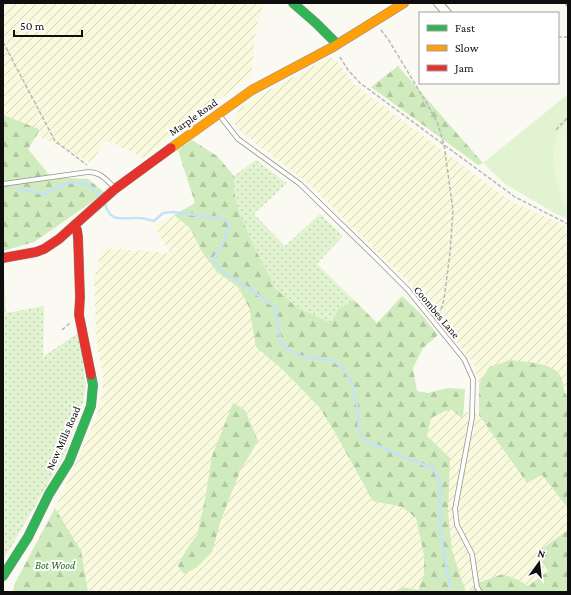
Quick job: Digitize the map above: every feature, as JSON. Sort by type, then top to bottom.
[{"type":"main road","points":[[294,3],[316,23],[335,45]]},
{"type":"main road","name":"Marple Road","points":[[3,258],[36,252],[44,249],[59,239],[115,189],[252,90],[335,45],[404,3]]},
{"type":"main road","name":"New Mills Road","points":[[3,576],[28,537],[49,494],[69,462],[91,406],[93,385],[79,315],[80,297],[78,237],[74,226]]},
{"type":"street","points":[[438,3],[446,12]]},
{"type":"lane","name":"Coombes Lane","points":[[218,114],[238,139],[300,184],[336,218],[408,290],[464,359],[473,379],[472,418],[455,509],[457,525],[472,554],[480,592]]},
{"type":"lane","points":[[3,184],[52,178],[77,173],[96,172],[101,174],[115,189]]},
{"type":"path","points":[[565,3],[568,8]]},
{"type":"path","points":[[375,22],[388,39],[426,102],[438,124],[444,145],[453,210],[450,253],[444,299],[437,325]]},
{"type":"path","points":[[3,42],[55,141],[96,172]]},
{"type":"path","points":[[335,45],[348,70],[360,83],[515,197],[568,224]]},
{"type":"path","points":[[556,130],[568,117]]},
{"type":"green space","points":[[3,3],[264,3],[256,28],[251,75],[144,158],[106,140],[91,163],[37,135],[38,129],[3,115]]},
{"type":"green space","points":[[330,57],[337,61],[355,85],[509,200],[568,227],[568,397],[564,393],[561,379],[549,365],[510,360],[489,367],[479,384],[473,363],[410,284],[308,183],[240,131],[235,125],[235,116],[241,108],[256,97]]},
{"type":"green space","points":[[398,66],[483,163],[478,165],[371,87]]},
{"type":"green space","points":[[568,94],[568,219],[558,215],[505,184],[483,163]]},
{"type":"green space","points":[[3,115],[39,129],[28,149],[51,177],[88,179],[105,193],[34,242],[3,251]]},
{"type":"green space","points":[[568,120],[568,205],[562,201],[556,180],[553,149],[561,129]]},
{"type":"green space","points":[[192,140],[217,156],[234,176],[237,207],[254,246],[275,288],[298,308],[331,323],[339,308],[354,300],[377,323],[402,296],[422,315],[438,335],[423,348],[413,368],[417,391],[428,393],[448,388],[465,389],[463,419],[452,410],[445,411],[431,418],[427,436],[450,458],[448,513],[452,551],[466,592],[394,592],[402,587],[418,590],[424,576],[424,555],[416,518],[402,507],[373,501],[319,407],[284,371],[256,347],[249,307],[238,287],[217,272],[202,252],[190,228],[174,215],[195,203],[178,150]]},
{"type":"green space","points":[[256,160],[287,183],[254,214],[285,246],[320,214],[343,236],[317,264],[354,300],[339,308],[331,323],[298,308],[275,288],[254,246],[237,207],[234,176]]},
{"type":"green space","points":[[174,215],[190,228],[202,252],[217,272],[238,287],[249,307],[256,347],[284,371],[319,407],[373,501],[402,507],[416,518],[424,555],[424,576],[418,590],[402,587],[394,592],[88,592],[85,574],[55,508],[96,418],[102,394],[103,373],[97,348],[94,280],[102,248],[170,253],[160,237],[155,225]]},
{"type":"green space","points":[[4,269],[6,313],[44,306],[43,357],[79,332],[86,386],[83,403],[64,456],[3,561]]},
{"type":"green space","points":[[510,360],[531,362],[552,368],[558,372],[561,377],[564,390],[568,397],[568,508],[542,475],[527,483],[479,415],[479,384],[489,367]]},
{"type":"green space","points":[[233,403],[245,410],[258,441],[240,471],[221,520],[212,552],[196,568],[184,574],[178,566],[185,552],[197,535],[205,500],[212,456]]},
{"type":"green space","points":[[452,410],[463,418],[464,411],[479,415],[527,483],[542,475],[568,508],[568,530],[536,553],[548,571],[528,586],[519,580],[503,574],[480,582],[470,592],[466,592],[452,551],[448,513],[427,437],[431,418],[445,411]]},
{"type":"green space","name":"Bot Wood","points":[[55,508],[81,551],[88,592],[13,592],[14,585]]},
{"type":"green space","points":[[568,530],[568,592],[470,592],[480,582],[503,574],[519,580],[528,586],[548,571],[536,553]]},
{"type":"waterway","points":[[16,188],[44,194],[65,184],[73,182],[89,185],[101,196]]},
{"type":"waterway","points":[[105,204],[110,214],[118,218],[141,218],[154,221],[163,213],[173,212],[221,218],[227,221],[229,224],[229,229],[224,242],[213,260],[225,274],[234,278],[275,307],[281,342],[289,350],[299,356],[334,361],[345,370],[352,384],[361,436],[368,442],[434,469],[441,487],[440,531],[450,587]]},
{"type":"traffic: fast","points":[[293,3],[337,44]]},
{"type":"traffic: fast","points":[[3,576],[28,537],[49,494],[69,462],[91,406],[93,385],[91,375]]},
{"type":"traffic: slow","points":[[171,148],[252,90],[333,47],[404,3]]},
{"type":"traffic: jam","points":[[3,258],[36,252],[44,249],[59,239],[115,189],[171,148]]},
{"type":"traffic: jam","points":[[74,226],[77,230],[78,237],[80,297],[79,315],[91,375]]}]
